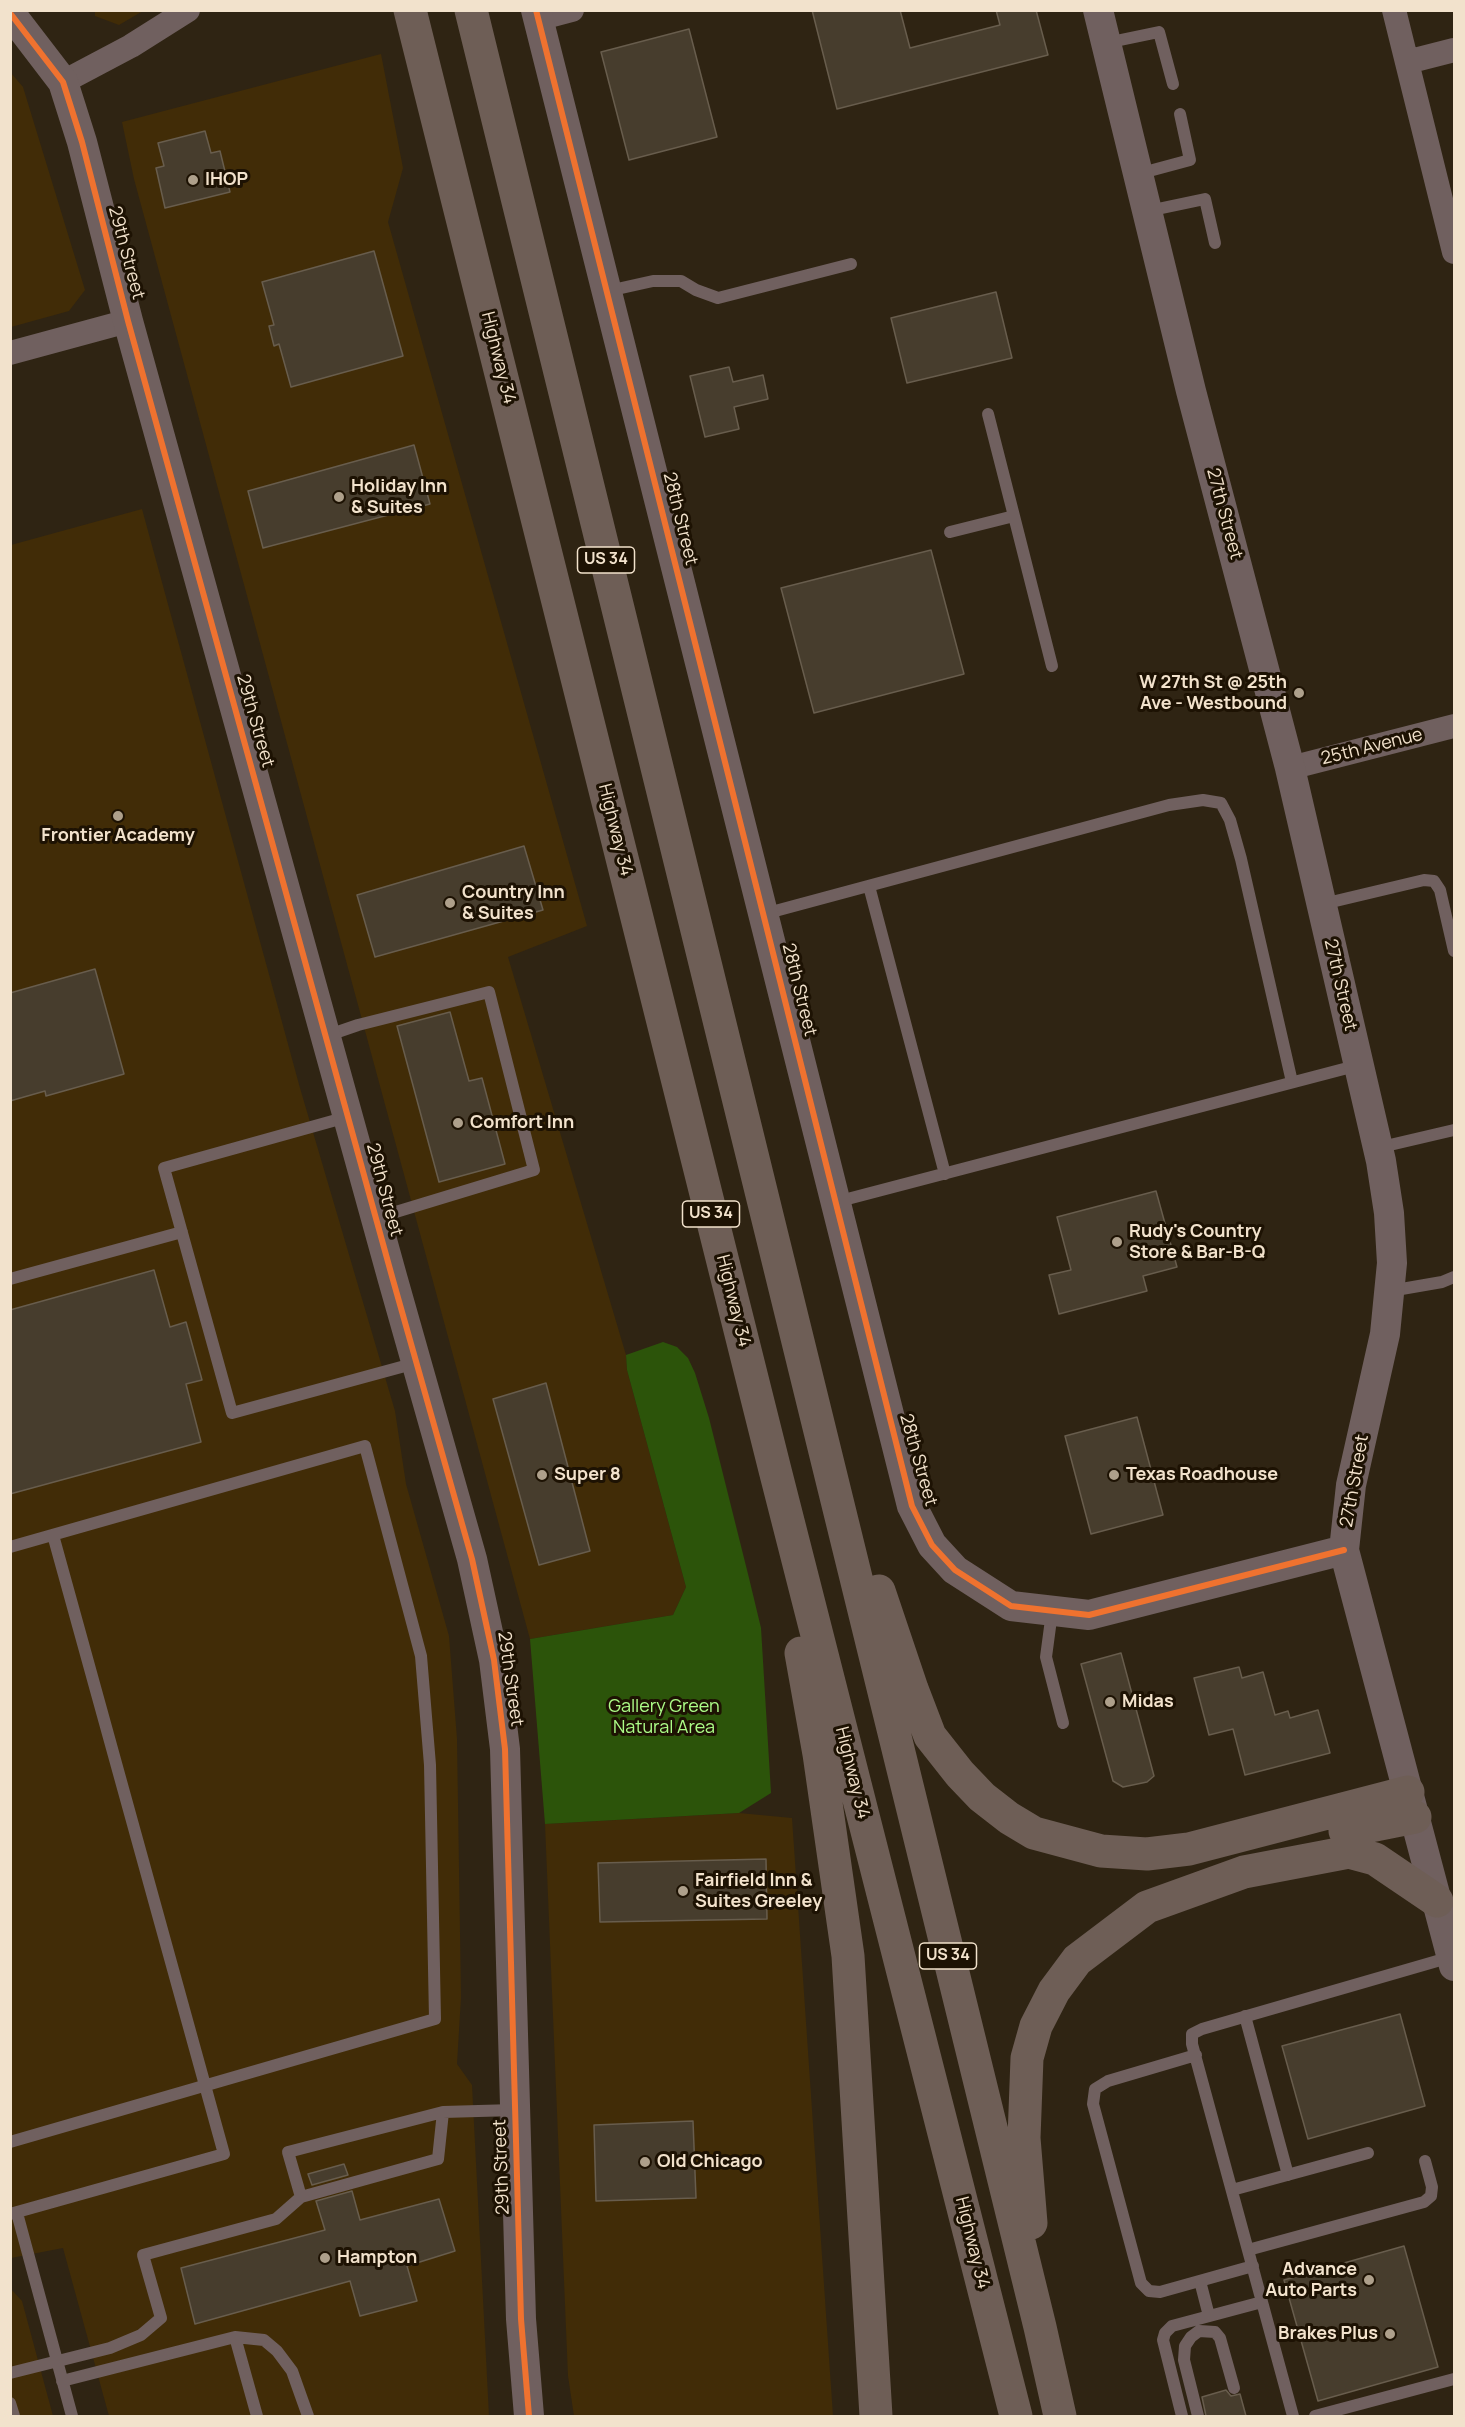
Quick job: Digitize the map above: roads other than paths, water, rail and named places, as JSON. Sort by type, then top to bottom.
[{"type":"highway","name":"Highway 34","points":[[410,10],[774,1470],[1016,2416]]},
{"type":"highway","name":"US 34","points":[[471,10],[1060,2416]]},
{"type":"highway","points":[[774,1470],[784,1559],[819,1754],[848,1956],[876,2416]]},
{"type":"highway","points":[[835,1495],[864,1540],[886,1615],[930,1736],[960,1774],[982,1797],[1009,1818],[1034,1833],[1101,1851],[1147,1854],[1189,1849],[1411,1804]]},
{"type":"highway","points":[[1244,1872],[1279,1852],[1411,1804]]},
{"type":"highway","points":[[1040,2327],[1024,2138],[1027,2058],[1036,2026],[1054,1991],[1077,1959],[1147,1907],[1244,1872],[1348,1852],[1362,1854],[1396,1871],[1437,1901]]},
{"type":"street","points":[[63,82],[131,46],[188,10]]},
{"type":"street","points":[[537,15],[572,10]]},
{"type":"street","name":"27th Street","points":[[1098,10],[1146,211],[1290,768],[1359,1065],[1389,1213],[1392,1263],[1385,1334],[1352,1485],[1344,1550],[1453,1961]]},
{"type":"street","points":[[1394,10],[1455,252]]},
{"type":"street","name":"29th Street","points":[[10,13],[63,82],[82,142],[128,321],[472,1559],[494,1660],[505,1749],[521,2319],[529,2416]]},
{"type":"street","name":"28th Street","points":[[537,15],[912,1506],[932,1545],[955,1570],[1011,1606],[1089,1615],[1344,1550]]},
{"type":"street","points":[[1407,62],[1455,50]]},
{"type":"street","points":[[10,353],[128,321]]},
{"type":"street","name":"25th Avenue","points":[[1290,768],[1455,726]]},
{"type":"lane","points":[[1105,43],[1160,32],[1173,84]]},
{"type":"lane","points":[[1137,174],[1190,160],[1180,114]]},
{"type":"lane","points":[[1146,211],[1205,199],[1215,243]]},
{"type":"lane","points":[[607,291],[653,281],[681,281],[696,290],[718,297],[851,264]]},
{"type":"lane","points":[[988,414],[1053,666]]},
{"type":"lane","points":[[950,532],[1014,516]]},
{"type":"lane","points":[[764,914],[1169,805],[1203,800],[1221,804],[1230,820],[1241,860],[1292,1083]]},
{"type":"lane","points":[[1321,905],[1424,880],[1434,881],[1440,890],[1455,951]]},
{"type":"lane","points":[[869,886],[945,1173]]},
{"type":"lane","points":[[326,1036],[358,1025],[489,992],[534,1170],[376,1218]]},
{"type":"lane","points":[[836,1202],[1359,1065]]},
{"type":"lane","points":[[348,1117],[164,1168],[232,1413],[416,1363]]},
{"type":"lane","points":[[1377,1148],[1455,1130]]},
{"type":"lane","points":[[10,1280],[182,1232]]},
{"type":"lane","points":[[1389,1292],[1442,1282],[1455,1277]]},
{"type":"lane","points":[[10,1547],[365,1446],[421,1656],[430,1765],[435,2019],[10,2142]]},
{"type":"lane","points":[[53,1535],[224,2154],[14,2214],[72,2416]]},
{"type":"lane","points":[[1052,1611],[1046,1657],[1063,1723]]},
{"type":"lane","points":[[1293,2416],[1192,2034],[1245,2016],[1453,1961]]},
{"type":"lane","points":[[1245,2016],[1288,2175]]},
{"type":"lane","points":[[1196,2055],[1107,2081],[1095,2089],[1093,2104],[1141,2283],[1149,2291],[1160,2292],[1253,2266]]},
{"type":"lane","points":[[301,2197],[288,2152],[443,2112],[515,2110]]},
{"type":"lane","points":[[10,2373],[110,2349],[141,2335],[161,2318],[143,2255],[276,2219],[301,2197],[438,2159],[443,2112]]},
{"type":"lane","points":[[1232,2190],[1368,2153]]},
{"type":"lane","points":[[1248,2250],[1424,2202],[1431,2196],[1432,2187],[1425,2161]]},
{"type":"lane","points":[[1200,2281],[1209,2316]]},
{"type":"lane","points":[[1182,2416],[1163,2340],[1165,2333],[1172,2326],[1262,2302]]},
{"type":"lane","points":[[1197,2416],[1184,2360],[1185,2346],[1199,2331],[1215,2332],[1220,2338],[1234,2388]]},
{"type":"lane","points":[[62,2381],[235,2337],[264,2340],[277,2351],[292,2371],[308,2416]]},
{"type":"lane","points":[[235,2337],[257,2416]]},
{"type":"lane","points":[[1315,2416],[1455,2379]]},
{"type":"lane","points":[[10,2403],[14,2416]]},
{"type":"place","name":"IHOP","points":[[193,180]]},
{"type":"place","name":"Holiday Inn & Suites","points":[[339,497]]},
{"type":"place","name":"W 27th St @ 25th Ave - Westbound","points":[[1299,693]]},
{"type":"place","name":"Frontier Academy","points":[[118,816]]},
{"type":"place","name":"Country Inn & Suites","points":[[450,903]]},
{"type":"place","name":"Comfort Inn","points":[[458,1123]]},
{"type":"place","name":"Rudy's Country Store & Bar-B-Q","points":[[1117,1242]]},
{"type":"place","name":"Super 8","points":[[542,1475]]},
{"type":"place","name":"Texas Roadhouse","points":[[1114,1475]]},
{"type":"place","name":"Midas","points":[[1110,1702]]},
{"type":"place","name":"Fairfield Inn & Suites Greeley","points":[[683,1891]]},
{"type":"place","name":"Old Chicago","points":[[645,2162]]},
{"type":"place","name":"Hampton","points":[[325,2258]]},
{"type":"place","name":"Advance Auto Parts","points":[[1369,2280]]},
{"type":"place","name":"Brakes Plus","points":[[1390,2334]]},
{"type":"park label","name":"Gallery Green Natural Area","points":[[664,1717]]}]
